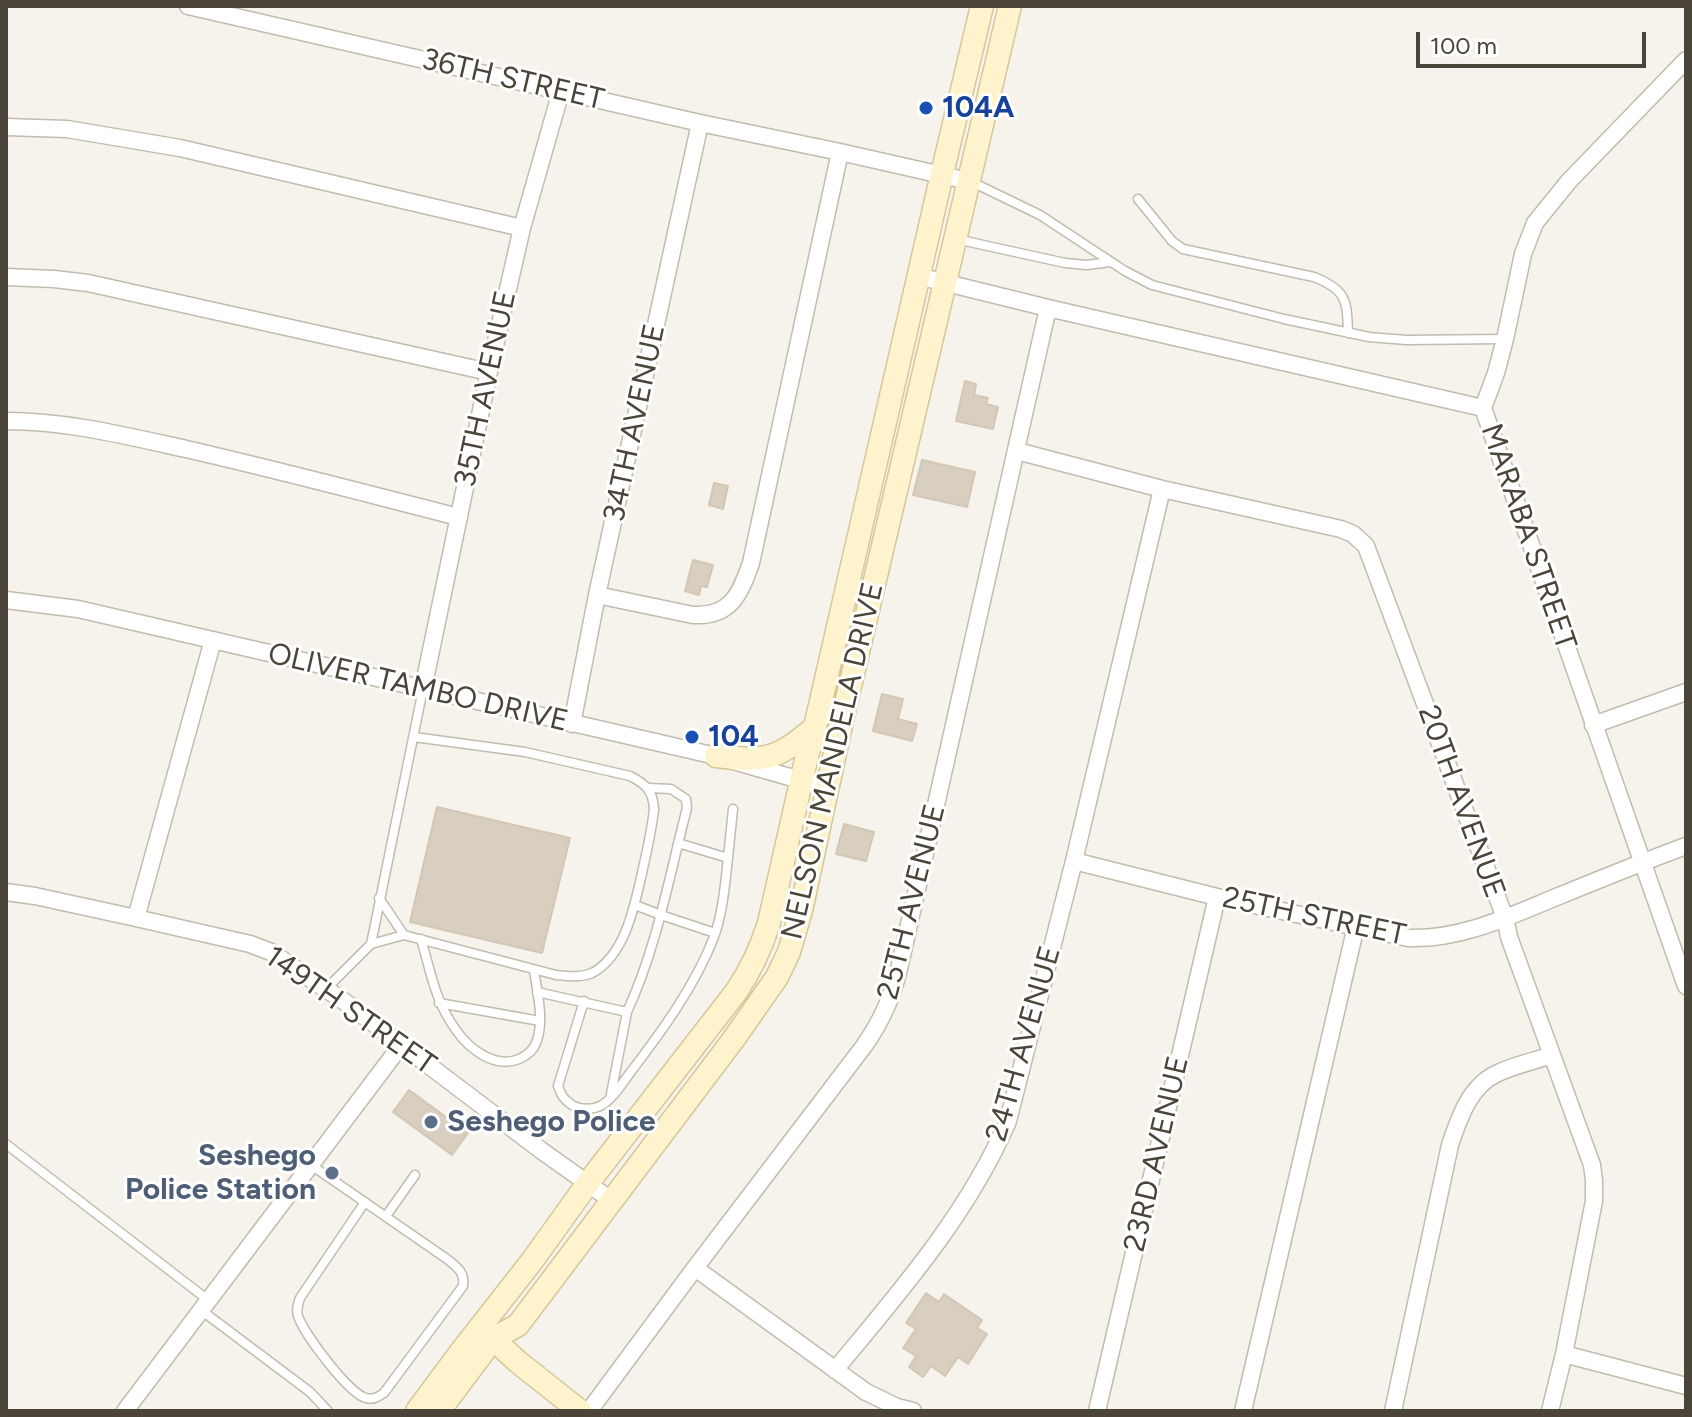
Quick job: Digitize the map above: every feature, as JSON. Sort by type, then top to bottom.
[{"type":"main road","name":"NELSON MANDELA DRIVE","points":[[439,1411],[532,1261],[749,973],[761,948],[982,6]]},
{"type":"main road","name":"NELSON MANDELA DRIVE","points":[[417,1411],[486,1334],[518,1325],[733,1040],[777,977],[789,952],[797,930],[831,765],[1010,6]]},
{"type":"main road","points":[[716,756],[745,759],[769,757],[788,749],[815,727]]},
{"type":"main road","points":[[486,1334],[580,1411]]},
{"type":"street","name":"36TH STREET","points":[[188,6],[968,181]]},
{"type":"street","points":[[1483,408],[1505,339],[1523,254],[1535,223],[1569,181],[1686,60]]},
{"type":"street","name":"35TH AVENUE","points":[[423,689],[522,228],[561,91]]},
{"type":"street","name":"34TH AVENUE","points":[[572,724],[597,595],[700,123]]},
{"type":"street","points":[[6,127],[67,129],[180,148],[522,228]]},
{"type":"street","points":[[597,595],[705,616],[731,604],[741,590],[751,563],[840,152]]},
{"type":"street","name":"MARABA STREET","points":[[918,276],[1483,408],[1686,986]]},
{"type":"street","points":[[6,277],[88,283],[489,372]]},
{"type":"street","name":"25TH AVENUE","points":[[589,1411],[864,1046],[880,1024],[890,1002],[1048,308]]},
{"type":"street","points":[[6,421],[32,421],[121,434],[459,517]]},
{"type":"street","name":"20TH AVENUE","points":[[1017,451],[1162,489],[1341,529],[1353,534],[1366,546],[1505,918],[1509,937],[1588,1152],[1594,1180],[1592,1212],[1550,1411]]},
{"type":"street","name":"24TH AVENUE","points":[[835,1370],[939,1239],[973,1188],[1008,1121],[1074,861],[1162,489]]},
{"type":"street","name":"OLIVER TAMBO DRIVE","points":[[6,600],[78,609],[716,756],[828,788]]},
{"type":"street","points":[[136,918],[213,640]]},
{"type":"street","points":[[1593,725],[1686,692]]},
{"type":"street","name":"25TH STREET","points":[[1074,861],[1217,897],[1408,938],[1429,939],[1505,918],[1686,846]]},
{"type":"street","name":"149TH STREET","points":[[6,892],[263,948],[402,1044],[611,1200]]},
{"type":"street","name":"23RD AVENUE","points":[[1097,1411],[1217,897]]},
{"type":"street","points":[[1243,1411],[1356,926]]},
{"type":"street","points":[[125,1411],[402,1044]]},
{"type":"street","points":[[1393,1411],[1450,1145],[1459,1120],[1479,1085],[1496,1073],[1552,1055]]},
{"type":"street","points":[[695,1268],[874,1397],[913,1411]]},
{"type":"street","points":[[1564,1354],[1686,1386]]},
{"type":"lane","points":[[968,181],[1040,215],[1152,285],[1369,337],[1406,340],[1505,339]]},
{"type":"lane","points":[[1138,199],[1172,241],[1183,249],[1323,280],[1339,292],[1347,303],[1348,333]]},
{"type":"lane","points":[[955,239],[1065,263],[1086,265],[1111,262]]},
{"type":"lane","points":[[371,944],[423,689]]},
{"type":"lane","points":[[326,989],[371,944],[404,935],[556,975],[577,977],[590,974],[605,965],[616,950],[635,905],[653,820],[653,798],[642,782],[630,776],[525,752],[414,737]]},
{"type":"lane","points":[[611,1098],[627,1012],[647,963],[687,808],[686,799],[671,789],[649,788]]},
{"type":"lane","points":[[584,1001],[558,1086],[563,1098],[578,1108],[589,1109],[611,1098],[684,997],[705,957],[715,933],[724,896],[733,809]]},
{"type":"lane","points":[[678,843],[728,858]]},
{"type":"lane","points":[[379,898],[404,935]]},
{"type":"lane","points":[[635,905],[715,933]]},
{"type":"lane","points":[[421,939],[439,1003],[468,1045],[488,1058],[514,1061],[535,1047],[540,1021],[534,970]]},
{"type":"lane","points":[[537,992],[627,1012]]},
{"type":"lane","points":[[439,1003],[540,1021]]},
{"type":"lane","points":[[6,1144],[310,1392],[328,1411]]},
{"type":"lane","points":[[310,1164],[386,1216],[447,1259],[462,1272],[464,1278],[463,1286],[384,1393],[369,1399],[353,1391],[338,1376],[297,1311],[305,1289],[365,1202]]},
{"type":"lane","points":[[386,1216],[415,1175]]},
{"type":"building","points":[[965,381],[976,384],[974,395],[988,398],[986,404],[998,407],[993,429],[956,421]]},
{"type":"building","points":[[922,460],[975,472],[967,507],[913,495]]},
{"type":"building","points":[[714,483],[728,486],[723,509],[709,505]]},
{"type":"building","points":[[693,560],[713,565],[707,587],[701,586],[699,595],[685,591]]},
{"type":"building","points":[[882,694],[903,699],[898,719],[917,724],[912,741],[873,731]]},
{"type":"building","points":[[437,807],[570,838],[542,953],[410,922]]},
{"type":"building","points":[[844,824],[874,832],[866,861],[836,854]]},
{"type":"building","name":"Seshego Police","points":[[409,1090],[468,1133],[452,1155],[393,1112]]},
{"type":"building","points":[[926,1293],[939,1302],[944,1294],[982,1320],[977,1328],[987,1334],[968,1364],[958,1357],[945,1376],[931,1366],[923,1377],[909,1367],[916,1356],[903,1348],[916,1329],[906,1323]]},
{"type":"place","name":"104A","points":[[926,108]]},
{"type":"place","name":"104","points":[[692,737]]},
{"type":"place","name":"Seshego Police","points":[[431,1122]]},
{"type":"place","name":"Seshego Police Station","points":[[332,1173]]}]
